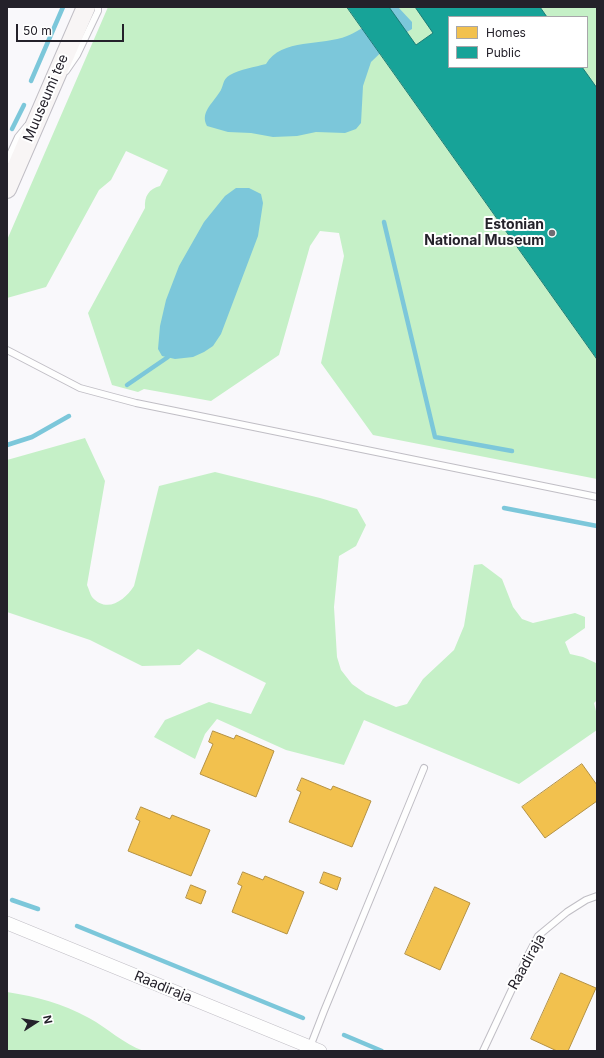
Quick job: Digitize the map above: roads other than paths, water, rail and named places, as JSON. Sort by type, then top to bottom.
[{"type":"street","name":"Muuseumi tee","points":[[7,189],[86,7]]},
{"type":"street","name":"Raadiraja","points":[[7,923],[315,1049]]},
{"type":"lane","points":[[7,161],[18,137],[77,55],[98,11],[98,7]]},
{"type":"lane","points":[[7,350],[80,388],[136,403],[597,497]]},
{"type":"lane","points":[[315,1049],[324,1011],[424,768]]},
{"type":"lane","name":"Raadiraja","points":[[483,1051],[538,936],[567,912],[586,900],[597,896]]},
{"type":"water","points":[[398,7],[412,22],[412,29],[395,39],[371,62],[363,86],[361,123],[356,129],[345,133],[316,132],[297,136],[273,137],[251,133],[228,132],[207,126],[205,121],[206,113],[210,105],[221,91],[224,81],[230,75],[266,64],[273,56],[292,46],[337,39],[350,35],[385,11]]},
{"type":"water","points":[[236,188],[249,188],[261,194],[263,203],[258,236],[221,334],[213,346],[193,357],[175,359],[162,356],[158,349],[160,326],[166,300],[179,266],[204,222],[225,196]]},
{"type":"waterway","points":[[31,81],[63,7]]},
{"type":"waterway","points":[[12,129],[24,105]]},
{"type":"waterway","points":[[384,222],[435,437],[512,451]]},
{"type":"waterway","points":[[127,385],[168,357]]},
{"type":"waterway","points":[[7,445],[32,437],[69,416]]},
{"type":"waterway","points":[[504,508],[597,526]]},
{"type":"waterway","points":[[12,900],[38,909]]},
{"type":"waterway","points":[[77,926],[303,1018]]},
{"type":"waterway","points":[[344,1035],[382,1051]]},
{"type":"place","name":"Estonian National Museum","points":[[552,233]]}]
